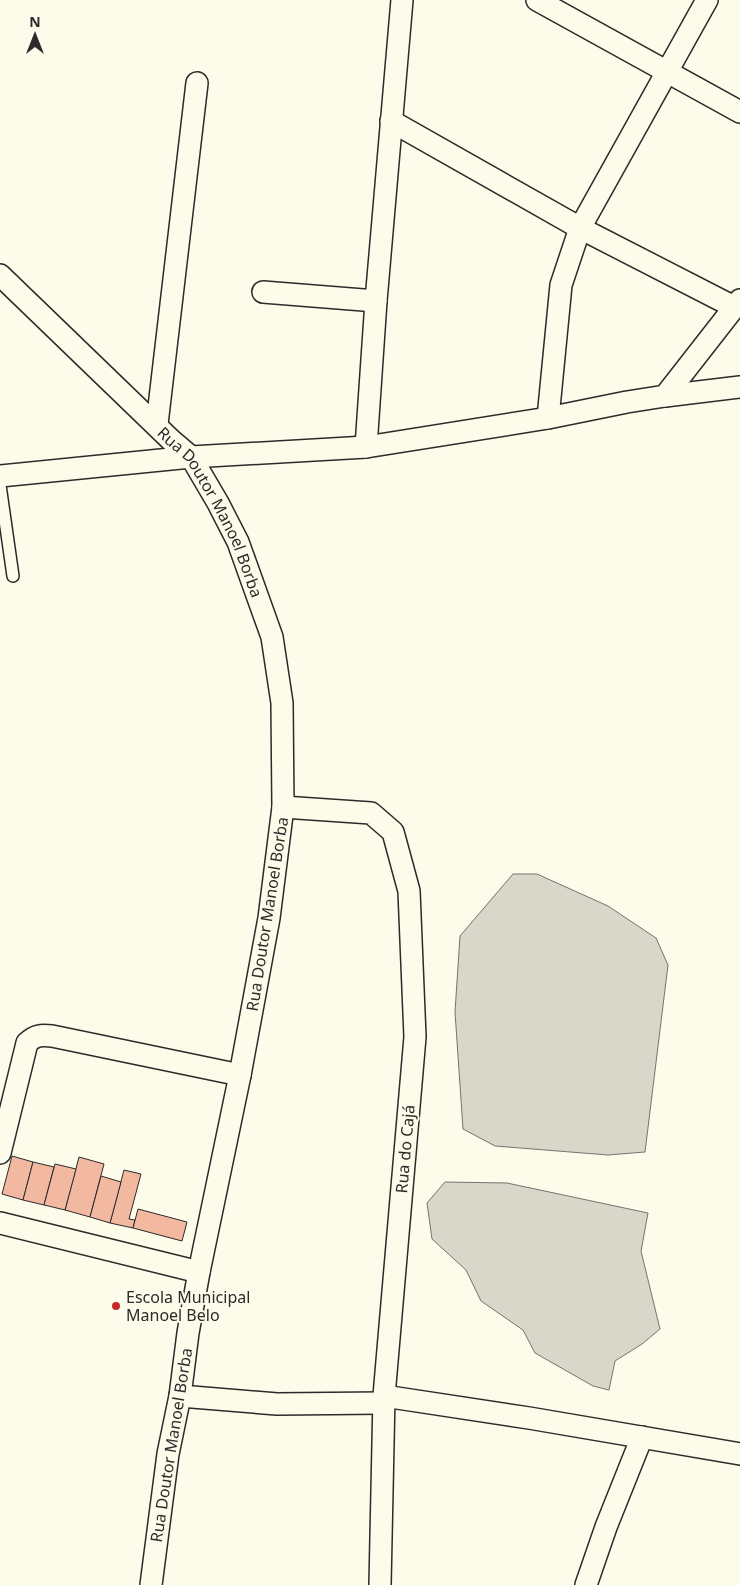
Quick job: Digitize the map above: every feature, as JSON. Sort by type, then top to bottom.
[{"type":"street","points":[[366,447],[376,301],[402,0]]},
{"type":"street","points":[[536,0],[740,112]]},
{"type":"street","points":[[548,418],[561,285],[580,228],[707,0]]},
{"type":"street","points":[[157,424],[197,83]]},
{"type":"street","points":[[392,121],[580,228],[737,303],[665,396]]},
{"type":"street","name":"Rua Doutor Manoel Borba","points":[[0,275],[191,457],[238,542],[272,637],[282,703],[283,807],[269,918],[240,1075],[188,1333],[180,1396],[168,1454],[151,1585]]},
{"type":"street","points":[[263,292],[376,301]]},
{"type":"street","points":[[0,476],[191,457],[366,447],[548,418],[627,402],[740,387]]},
{"type":"street","name":"Rua do Cajá","points":[[283,807],[371,813],[393,832],[409,891],[415,1037],[384,1400],[380,1585]]},
{"type":"street","points":[[0,1153],[27,1043],[33,1037],[41,1035],[52,1036],[240,1075]]},
{"type":"street","points":[[0,1224],[199,1272]]},
{"type":"street","points":[[180,1396],[277,1404],[384,1400],[642,1437],[740,1454]]},
{"type":"street","points":[[586,1585],[606,1527],[642,1437]]},
{"type":"lane","points":[[0,485],[13,576]]},
{"type":"shaded area","points":[[513,874],[537,874],[608,906],[656,938],[668,965],[645,1152],[608,1155],[495,1146],[463,1129],[455,1012],[460,936]]},
{"type":"shaded area","points":[[445,1182],[507,1183],[648,1213],[641,1251],[660,1329],[642,1344],[615,1361],[609,1390],[593,1386],[535,1353],[523,1330],[481,1301],[466,1270],[432,1239],[427,1203]]},
{"type":"building","points":[[12,1156],[33,1162],[23,1200],[2,1194]]},
{"type":"building","points":[[79,1157],[104,1164],[90,1217],[65,1210]]},
{"type":"building","points":[[33,1162],[54,1167],[44,1205],[23,1200]]},
{"type":"building","points":[[55,1164],[76,1169],[65,1210],[44,1205]]},
{"type":"building","points":[[124,1170],[141,1174],[129,1219],[135,1220],[133,1228],[110,1223]]},
{"type":"building","points":[[101,1176],[121,1182],[110,1223],[90,1217]]},
{"type":"building","points":[[138,1209],[187,1222],[182,1241],[133,1228]]},
{"type":"place","name":"Escola Municipal Manoel Belo","points":[[116,1306]]}]
